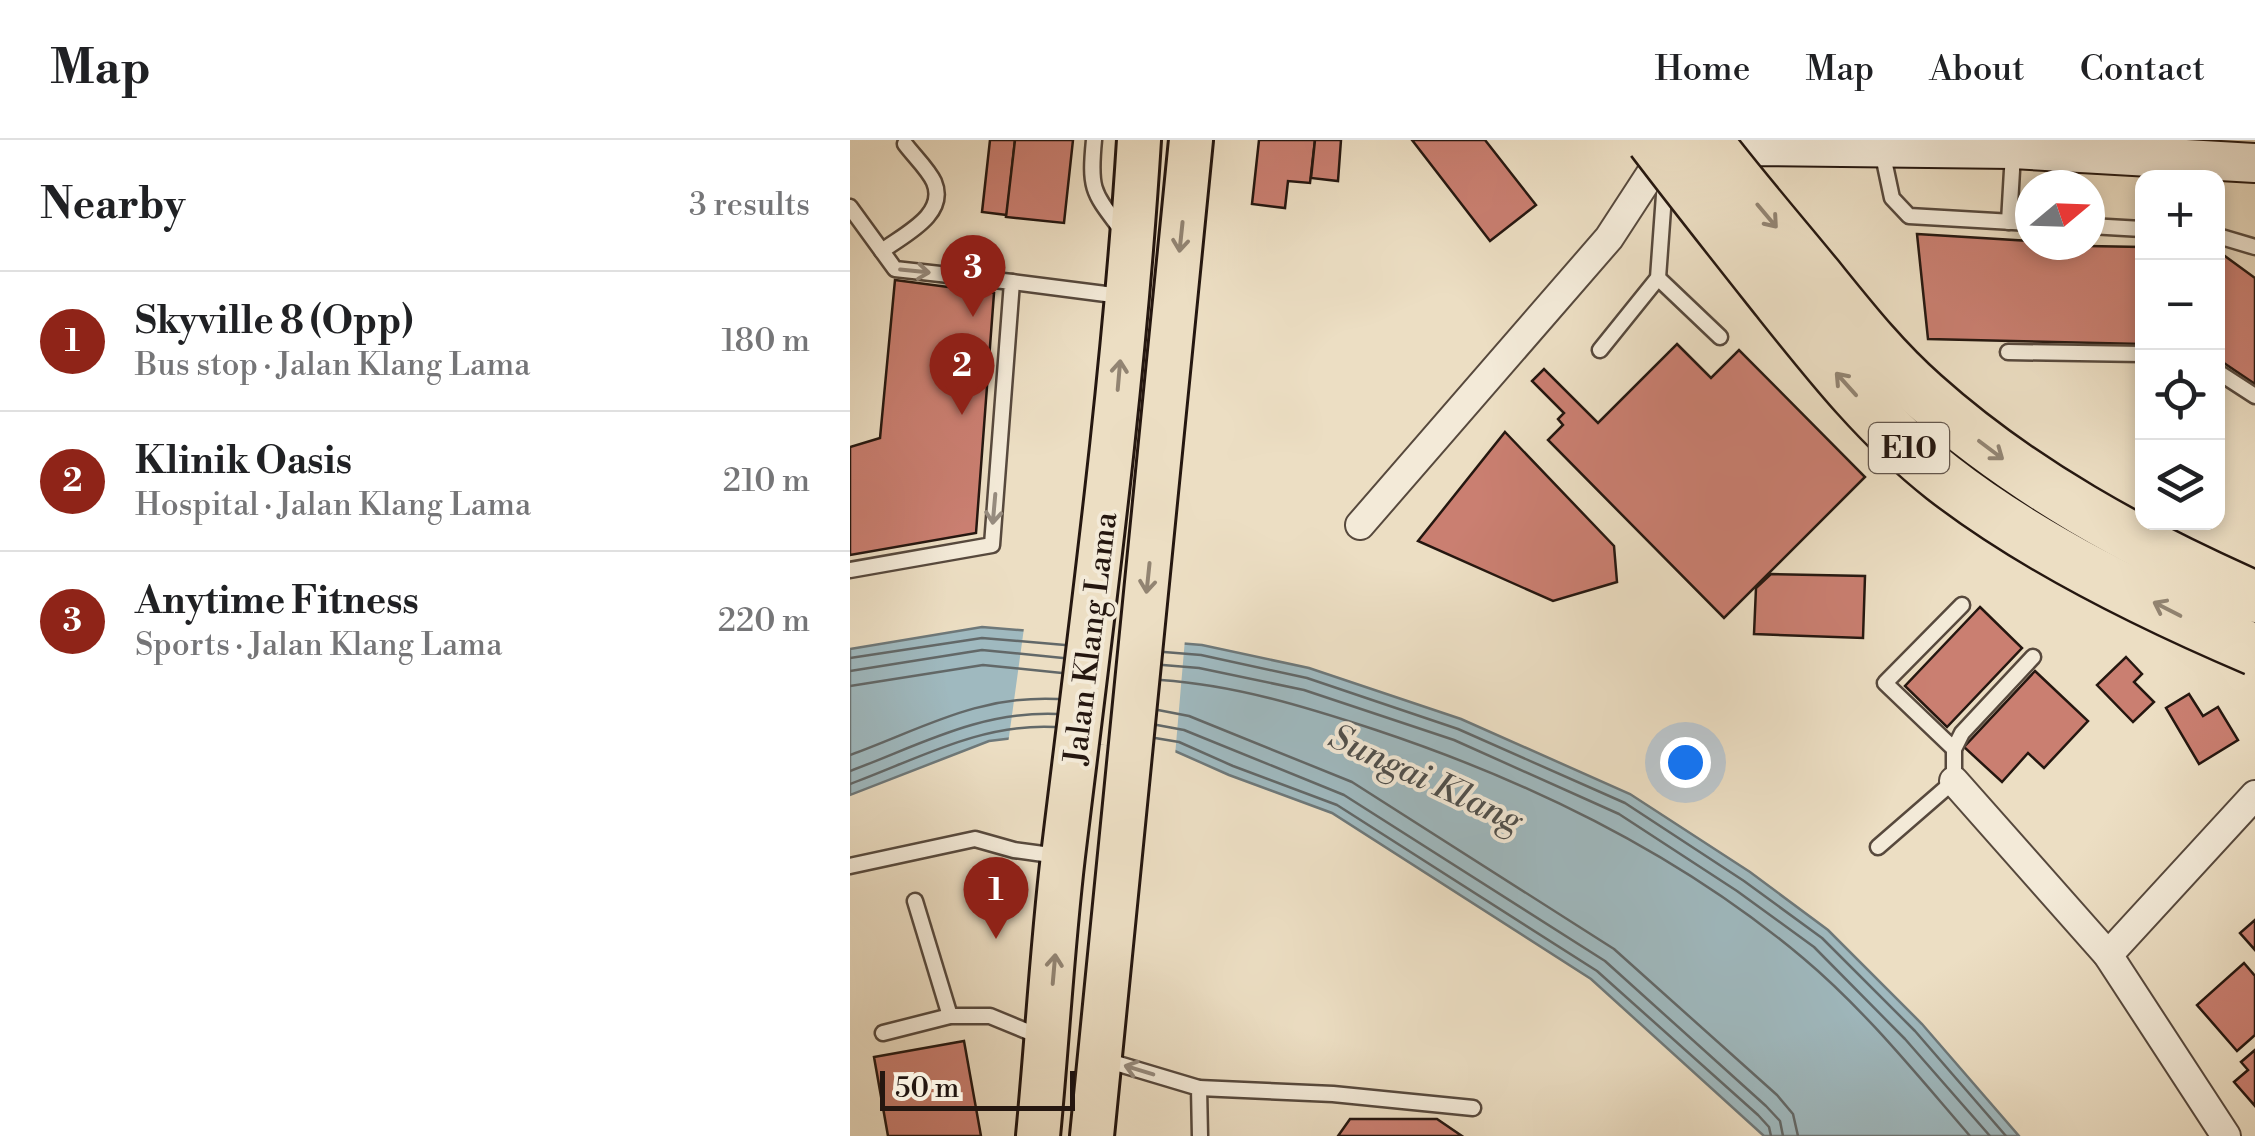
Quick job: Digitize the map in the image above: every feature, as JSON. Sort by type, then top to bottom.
[{"type":"highway","name":"E10","points":[[1681,154],[1876,349],[1951,418],[2028,477],[2092,515],[2255,597]]},
{"type":"highway","name":"E10","points":[[1681,154],[1844,383],[1892,433],[1944,478],[2066,557],[2255,650]]},
{"type":"main road","name":"Jalan Klang Lama","points":[[1038,1136],[1064,851],[1111,472],[1138,140]]},
{"type":"main road","name":"Jalan Klang Lama","points":[[1092,1136],[1191,140]]},
{"type":"street","points":[[1629,140],[1681,154],[1758,146],[1850,146],[2255,163]]},
{"type":"street","points":[[1360,525],[1681,154]]},
{"type":"street","points":[[1954,781],[2108,955],[2226,1136]]},
{"type":"street","points":[[2108,955],[2255,795]]},
{"type":"lane","points":[[1094,140],[1090,179],[1095,194],[1132,245]]},
{"type":"lane","points":[[882,251],[930,216],[935,204],[935,183],[904,144]]},
{"type":"lane","points":[[1850,146],[1909,216],[2015,222]]},
{"type":"lane","points":[[2010,222],[2013,150]]},
{"type":"lane","points":[[1600,350],[1658,278],[1681,154]]},
{"type":"lane","points":[[850,207],[895,269],[1126,297]]},
{"type":"lane","points":[[2105,227],[2135,229]]},
{"type":"lane","points":[[2225,238],[2255,248]]},
{"type":"lane","points":[[1658,278],[1720,337]]},
{"type":"lane","points":[[850,570],[992,545],[1012,282]]},
{"type":"lane","points":[[2008,352],[2135,354]]},
{"type":"lane","points":[[2225,377],[2255,396]]},
{"type":"lane","points":[[1954,749],[1885,683],[1962,605]]},
{"type":"lane","points":[[1878,847],[1954,781],[1954,749],[1962,733],[2033,656]]},
{"type":"lane","points":[[850,866],[975,839],[1014,850],[1064,851]]},
{"type":"lane","points":[[915,901],[950,1016]]},
{"type":"lane","points":[[883,1032],[950,1016],[990,1016],[1048,1039]]},
{"type":"lane","points":[[1100,1058],[1199,1088],[1334,1094],[1474,1108]]},
{"type":"lane","points":[[1199,1088],[1200,1136]]},
{"type":"water","name":"Sungai Klang","points":[[982,627],[1202,645],[1309,668],[1461,719],[1630,794],[1750,872],[1828,930],[1922,1024],[2019,1136],[1764,1136],[1591,979],[1332,813],[1175,751],[1030,736],[989,741],[850,795],[850,649]]},
{"type":"pier","points":[[1024,628],[1185,639],[1175,756],[1098,744],[1008,744]]},
{"type":"building","points":[[990,140],[1015,140],[1007,215],[982,212]]},
{"type":"building","points":[[1015,140],[1073,140],[1064,223],[1006,217]]},
{"type":"building","points":[[1259,140],[1315,140],[1310,183],[1288,181],[1285,208],[1252,204]]},
{"type":"building","points":[[1315,140],[1341,140],[1338,181],[1311,178]]},
{"type":"building","points":[[1412,140],[1485,140],[1536,205],[1490,241]]},
{"type":"building","points":[[1917,234],[2015,240],[2015,260],[2105,260],[2105,246],[2135,247],[2135,344],[1928,339]]},
{"type":"building","points":[[2225,256],[2255,278],[2255,384],[2225,364]]},
{"type":"building","points":[[895,280],[994,293],[976,533],[850,555],[850,447],[880,438]]},
{"type":"building","points":[[1677,344],[1711,378],[1739,350],[1865,477],[1724,618],[1548,440],[1563,425],[1558,419],[1564,413],[1532,381],[1544,369],[1598,423]]},
{"type":"building","points":[[1505,432],[1614,546],[1617,582],[1553,601],[1418,541]]},
{"type":"building","points":[[1771,574],[1865,576],[1863,638],[1754,634],[1756,588]]},
{"type":"building","points":[[1980,607],[2022,648],[1947,727],[1905,686]]},
{"type":"building","points":[[2126,657],[2142,674],[2134,682],[2154,702],[2133,722],[2097,685]]},
{"type":"building","points":[[2035,671],[2088,721],[2044,768],[2028,753],[2002,782],[1964,747]]},
{"type":"building","points":[[2189,694],[2203,716],[2218,707],[2238,740],[2199,764],[2166,708]]},
{"type":"building","points":[[2255,920],[2255,950],[2240,933]]},
{"type":"building","points":[[2244,963],[2255,976],[2255,1035],[2237,1051],[2197,1005]]},
{"type":"building","points":[[964,1041],[981,1136],[888,1136],[874,1057]]},
{"type":"building","points":[[2255,1050],[2255,1106],[2234,1082],[2248,1070],[2241,1062]]},
{"type":"building","points":[[1350,1119],[1437,1119],[1462,1136],[1338,1136]]},
{"type":"place","name":"Anytime Fitness","points":[[973,317]]},
{"type":"place","name":"Klinik Oasis","points":[[962,415]]},
{"type":"place","name":"Skyville 8 (Opp)","points":[[996,939]]}]
